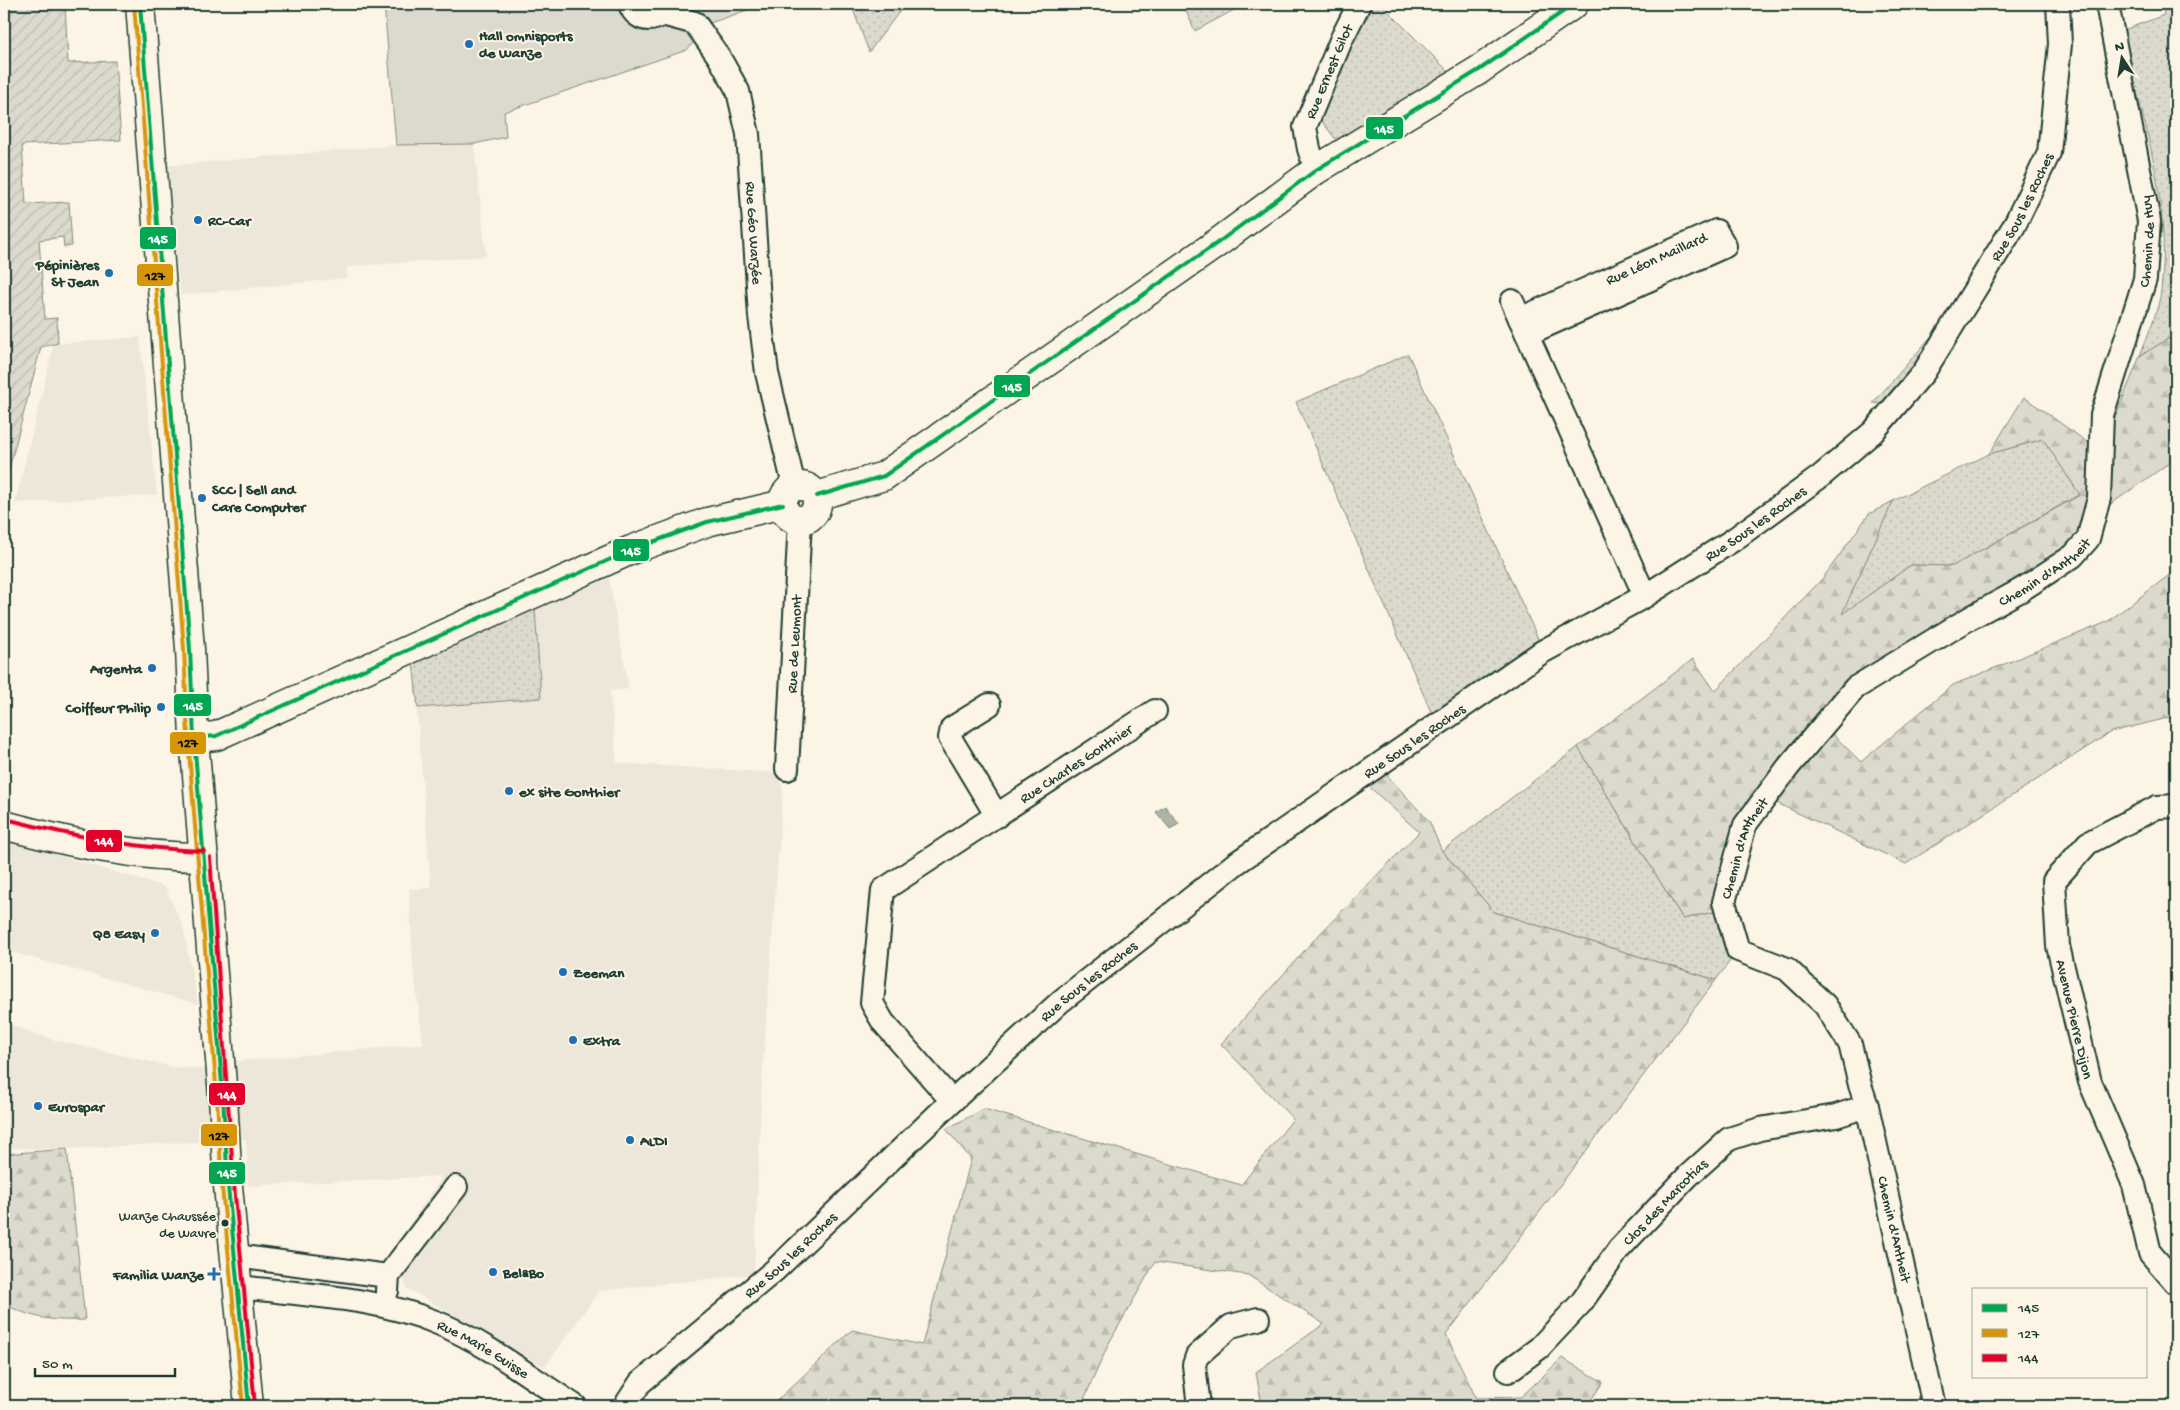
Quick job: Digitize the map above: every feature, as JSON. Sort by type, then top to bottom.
[{"type":"main road","points":[[140,4],[189,640],[194,738],[228,1186],[249,1406]]},
{"type":"main road","points":[[194,738],[216,736],[630,550],[707,522],[798,502],[884,476],[1220,241],[1316,170],[1479,70],[1574,4]]},
{"type":"main road","points":[[4,825],[46,837],[120,851],[168,857],[204,858]]},
{"type":"street","points":[[630,4],[634,13],[644,19],[657,18],[665,9]]},
{"type":"street","name":"Rue Ernest Gilot","points":[[1316,170],[1309,149],[1305,127],[1342,38],[1359,4]]},
{"type":"street","name":"Rue Sous les Roches","points":[[625,1406],[640,1383],[775,1270],[1061,1001],[1235,864],[1542,652],[1645,596],[1733,540],[1821,476],[1873,432],[1924,372],[2014,226],[2049,153],[2060,44],[2058,4]]},
{"type":"street","name":"Chemin de Huy","points":[[2100,474],[2102,415],[2145,279],[2149,221],[2107,4]]},
{"type":"street","name":"Rue Géo Warzée","points":[[665,9],[695,23],[719,57],[738,92],[748,134],[760,316],[767,373],[798,502]]},
{"type":"street","name":"Rue Léon Maillard","points":[[1716,231],[1725,246],[1520,318],[1716,231]]},
{"type":"street","points":[[1520,318],[1645,596]]},
{"type":"street","name":"Chemin d'Antheit","points":[[1934,1406],[1867,1106],[1850,1044],[1825,1005],[1787,969],[1738,950],[1724,902],[1745,825],[1789,766],[1856,688],[1970,618],[2021,590],[2073,556],[2088,539],[2099,498],[2100,474]]},
{"type":"street","name":"Rue de Leumont","points":[[788,769],[798,502]]},
{"type":"street","points":[[989,705],[952,728],[950,738],[997,816]]},
{"type":"street","name":"Rue Charles Gonthier","points":[[952,1102],[882,1022],[872,1003],[883,890],[1155,711]]},
{"type":"street","name":"Avenue Pierre Dijon","points":[[2176,806],[2157,807],[2088,843],[2054,880],[2058,946],[2090,1082],[2134,1185],[2150,1253],[2176,1283]]},
{"type":"street","name":"Clos des Marcotias","points":[[1508,1371],[1539,1348],[1581,1303],[1619,1250],[1688,1176],[1729,1139],[1760,1130],[1836,1116],[1867,1106]]},
{"type":"street","points":[[385,1305],[388,1276],[456,1187]]},
{"type":"street","points":[[236,1256],[388,1276]]},
{"type":"street","name":"Rue Marie Guisse","points":[[239,1287],[385,1305],[438,1323],[470,1339],[575,1406]]},
{"type":"street","points":[[1199,1406],[1194,1365],[1197,1356],[1231,1326],[1258,1319]]},
{"type":"shaded area","points":[[474,144],[486,256],[347,267],[347,278],[181,295],[164,166],[396,145]]},
{"type":"shaded area","points":[[140,337],[157,495],[15,503],[54,344]]},
{"type":"shaded area","points":[[609,578],[629,689],[610,691],[617,763],[778,773],[783,789],[762,1078],[754,1274],[599,1291],[545,1367],[408,1289],[390,1253],[440,1180],[440,1176],[248,1186],[246,1139],[67,1149],[4,1148],[4,1023],[51,1039],[173,1067],[201,1069],[239,1061],[423,1044],[413,965],[409,889],[431,888],[413,662]]},
{"type":"shaded area","points":[[1165,806],[1179,824],[1170,829],[1156,812]]},
{"type":"shaded area","points":[[4,839],[165,887],[183,926],[198,1004],[4,950]]},
{"type":"green space","points":[[4,4],[65,4],[68,63],[115,61],[121,140],[22,145],[26,204],[69,202],[72,246],[64,247],[63,237],[39,240],[45,319],[57,318],[58,343],[41,347],[4,488]]},
{"type":"green space","points":[[384,4],[765,4],[710,23],[687,50],[504,112],[506,137],[474,144],[396,145]]},
{"type":"green space","points":[[851,4],[905,4],[869,52]]},
{"type":"green space","points":[[1183,4],[1245,4],[1195,31]]},
{"type":"green space","points":[[1376,4],[1381,4],[1452,75],[1337,141],[1321,120],[1354,36]]},
{"type":"green space","points":[[2162,4],[2176,4],[2176,334],[2140,356],[2160,298],[2163,257],[2162,224],[2153,159],[2121,31],[2164,15]]},
{"type":"green space","points":[[1949,316],[1885,404],[1873,403]]},
{"type":"green space","points":[[2176,334],[2176,458],[2094,516],[2088,539],[1856,688],[1824,726],[1861,762],[1953,685],[2107,622],[2176,570],[2176,716],[2111,732],[1906,864],[1766,798],[1726,909],[1683,919],[1578,747],[1693,659],[1715,691],[1823,578],[1869,514],[1893,501],[1842,614],[1911,565],[1953,566],[2080,495],[2043,439],[1989,454],[2024,397],[2101,452],[2140,356]]},
{"type":"green space","points":[[1408,354],[1540,643],[1435,721],[1296,402]]},
{"type":"green space","points":[[2043,439],[2080,494],[1953,566],[1911,565],[1841,615],[1893,501],[1989,454]]},
{"type":"green space","points":[[535,609],[541,698],[418,708],[413,662]]},
{"type":"green space","points":[[1578,747],[1683,919],[1726,909],[1738,950],[1716,980],[1494,912],[1442,851]]},
{"type":"green space","points":[[1380,768],[1429,821],[1442,851],[1494,912],[1716,980],[1446,1335],[1476,1398],[1521,1397],[1562,1358],[1603,1382],[1587,1406],[1262,1406],[1256,1372],[1324,1324],[1248,1275],[1155,1262],[1109,1343],[1081,1406],[771,1406],[852,1330],[922,1345],[971,1159],[946,1129],[984,1109],[1241,1185],[1293,1119],[1221,1044],[1314,940],[1419,832],[1363,781]]},
{"type":"green space","points":[[67,1149],[85,1320],[43,1318],[4,1304],[4,1154]]},
{"type":"transit line","name":"127","points":[[134,4],[184,649],[188,739],[217,1097],[222,1187],[243,1406]]},
{"type":"transit line","name":"145","points":[[140,4],[190,649],[194,738],[223,1097],[228,1186],[249,1406]]},
{"type":"transit line","name":"145","points":[[817,496],[884,476],[1220,241],[1316,170],[1479,70],[1574,4]]},
{"type":"transit line","name":"145","points":[[194,738],[216,736],[631,550],[707,522],[783,504]]},
{"type":"transit line","name":"144","points":[[6,819],[104,841],[154,848],[204,851]]},
{"type":"transit line","name":"144","points":[[210,857],[234,1185],[255,1405]]},
{"type":"place","name":"Hall omnisports de Wanze","points":[[469,44]]},
{"type":"place","name":"RC-Car","points":[[198,220]]},
{"type":"place","name":"Pépinières St Jean","points":[[109,273]]},
{"type":"place","name":"SCC | Sell and Care Computer","points":[[202,498]]},
{"type":"place","name":"Argenta","points":[[152,668]]},
{"type":"place","name":"Coiffeur Philip","points":[[161,707]]},
{"type":"place","name":"ex site Gonthier","points":[[509,791]]},
{"type":"place","name":"Q8 Easy","points":[[155,933]]},
{"type":"place","name":"Zeeman","points":[[563,972]]},
{"type":"place","name":"Extra","points":[[573,1040]]},
{"type":"place","name":"Eurospar","points":[[38,1106]]},
{"type":"place","name":"ALDI","points":[[630,1140]]},
{"type":"place","name":"Wanze Chaussée de Wavre","points":[[225,1223]]},
{"type":"place","name":"Bel&Bo","points":[[493,1272]]},
{"type":"place","name":"Familia Wanze","points":[[214,1274]]}]
